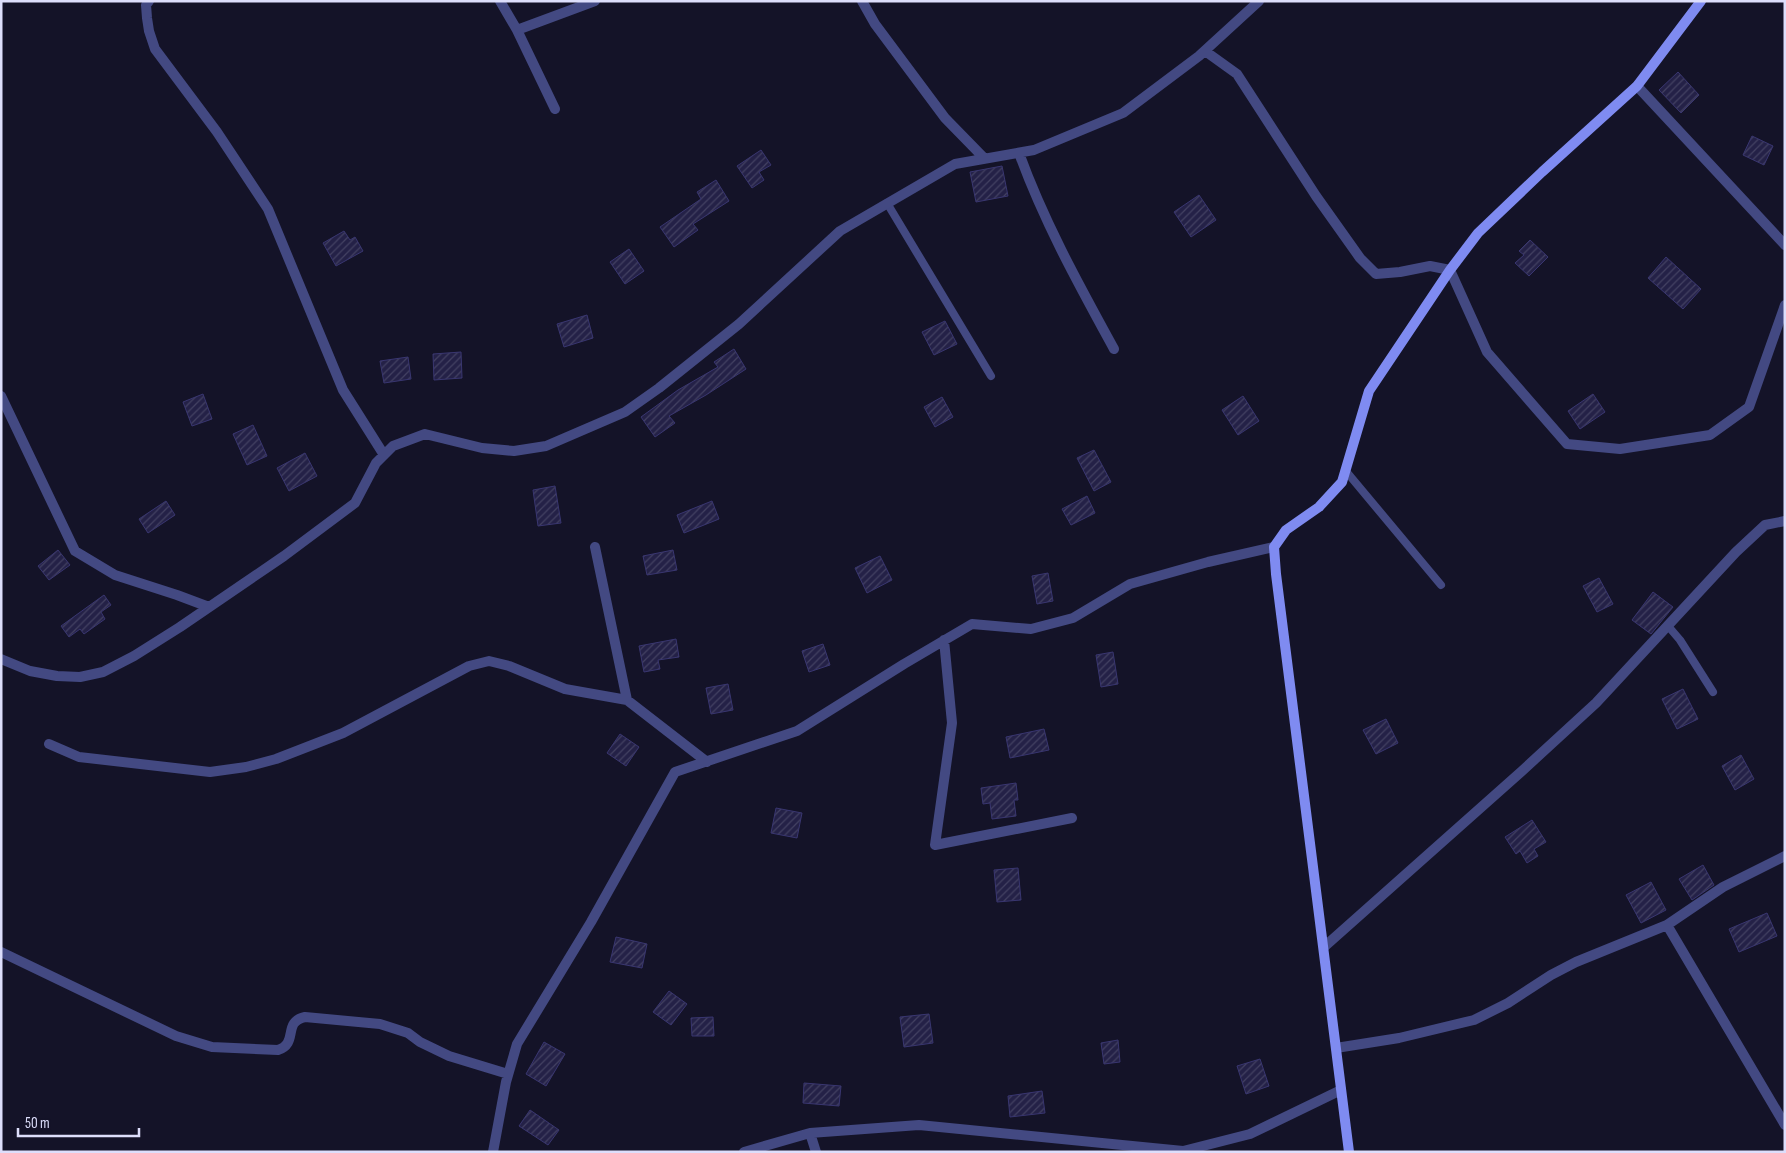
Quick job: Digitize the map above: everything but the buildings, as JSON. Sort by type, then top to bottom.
[{"type":"street","points":[[149,1],[146,5],[147,18],[155,48],[217,132],[268,209],[344,390],[384,455]]},
{"type":"street","points":[[500,1],[517,30],[555,109]]},
{"type":"street","points":[[517,30],[595,1]]},
{"type":"street","points":[[862,1],[875,24],[945,118],[984,159]]},
{"type":"street","points":[[1,659],[30,672],[80,677],[103,672],[134,656],[209,608],[284,556],[354,503],[376,463],[393,446],[425,434],[482,448],[514,450],[546,446],[625,412],[659,388],[739,324],[840,231],[955,164],[1034,150],[1123,113],[1205,51],[1259,1]]},
{"type":"street","points":[[493,1152],[508,1074],[517,1044],[591,922],[675,772],[797,731],[972,624],[1031,629],[1073,618],[1130,584],[1274,546],[1286,530],[1319,507],[1342,482],[1369,391],[1450,270],[1478,233],[1636,86],[1701,1]]},
{"type":"street","points":[[1205,51],[1237,74],[1316,196],[1360,258],[1376,274],[1400,272],[1430,266],[1450,270]]},
{"type":"street","points":[[1636,86],[1785,245]]},
{"type":"street","points":[[1019,153],[1031,186],[1064,257],[1114,349]]},
{"type":"street","points":[[1450,270],[1486,352],[1567,444],[1620,448],[1710,435],[1749,407],[1785,305]]},
{"type":"street","points":[[1,396],[75,551],[115,575],[177,595],[209,608]]},
{"type":"street","points":[[1324,947],[1596,703],[1736,552],[1765,525],[1785,521]]},
{"type":"street","points":[[1274,546],[1349,1152]]},
{"type":"street","points":[[595,548],[628,700]]},
{"type":"street","points":[[944,640],[952,722],[935,845],[1072,818]]},
{"type":"street","points":[[49,744],[79,757],[210,772],[246,767],[276,759],[343,733],[469,666],[489,661],[508,666],[564,689],[628,700],[707,762]]},
{"type":"street","points":[[1336,1048],[1399,1038],[1474,1020],[1508,1003],[1551,975],[1576,962],[1667,925],[1723,888],[1785,856]]},
{"type":"street","points":[[1667,925],[1785,1125]]},
{"type":"street","points":[[1,952],[176,1036],[212,1047],[278,1050],[287,1046],[290,1042],[293,1023],[305,1017],[380,1024],[408,1033],[420,1042],[449,1056],[508,1074]]},
{"type":"street","points":[[744,1152],[810,1132],[919,1125],[1183,1151],[1250,1134],[1341,1090]]},
{"type":"street","points":[[810,1132],[816,1152]]},
{"type":"lane","points":[[886,203],[991,376]]},
{"type":"lane","points":[[1345,470],[1441,585]]},
{"type":"lane","points":[[1668,626],[1680,640],[1713,692]]}]
